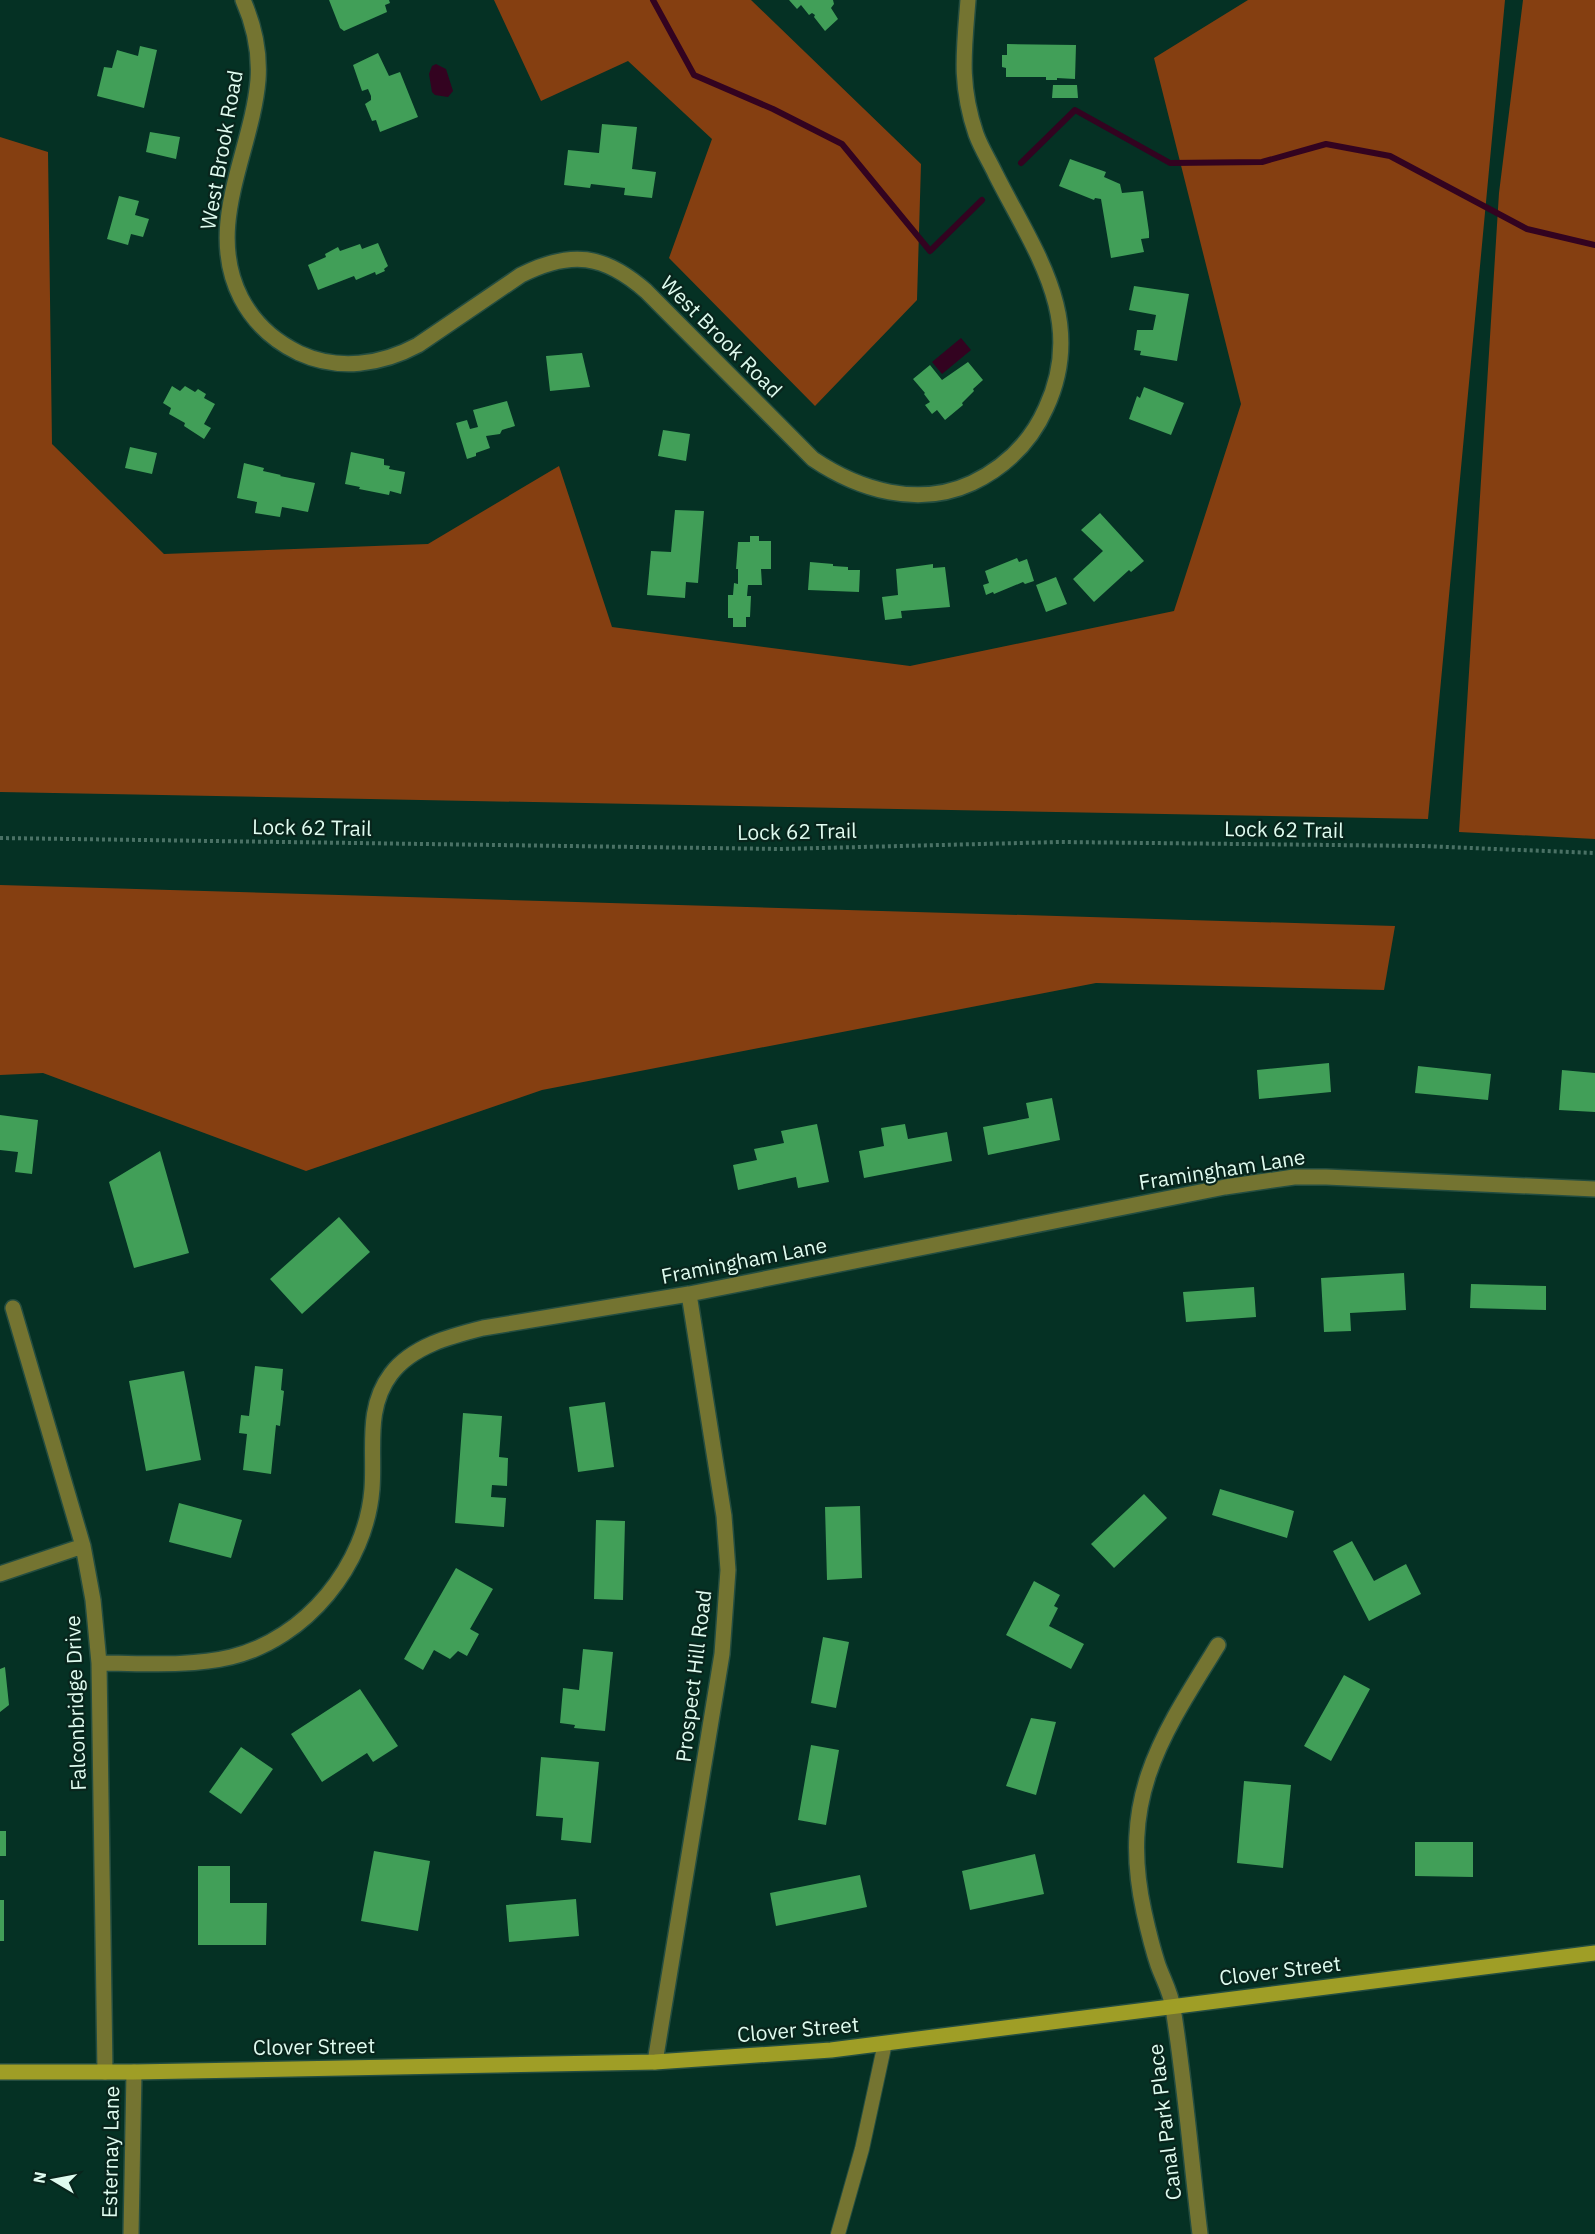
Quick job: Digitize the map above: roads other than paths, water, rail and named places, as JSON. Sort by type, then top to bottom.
[{"type":"main road","name":"Clover Street","points":[[0,2072],[134,2072],[655,2062],[831,2050],[1595,1953]]},
{"type":"street","name":"West Brook Road","points":[[243,0],[255,37],[258,80],[230,200],[227,243],[234,285],[251,314],[273,338],[305,356],[325,361],[346,364],[384,360],[400,355],[418,345],[521,275],[539,266],[557,261],[594,260],[613,266],[646,291],[813,459],[853,483],[900,494],[923,495],[946,492],[968,485],[993,473],[1012,457],[1042,417],[1053,394],[1062,351],[1059,312],[1049,279],[977,136],[966,99],[963,79],[968,0]]},
{"type":"street","name":"Framingham Lane","points":[[99,1663],[195,1662],[231,1657],[263,1645],[292,1627],[316,1607],[339,1582],[356,1549],[367,1520],[373,1476],[373,1423],[382,1387],[391,1373],[404,1360],[417,1351],[457,1335],[483,1328],[689,1294],[1213,1189],[1294,1177],[1326,1176],[1595,1189]]},
{"type":"street","name":"Prospect Hill Road","points":[[655,2062],[722,1654],[728,1595],[724,1515],[689,1294]]},
{"type":"street","name":"Falconbridge Drive","points":[[13,1308],[83,1546],[93,1600],[99,1663],[105,2072]]},
{"type":"street","points":[[0,1574],[83,1546]]},
{"type":"street","name":"Canal Park Place","points":[[1200,2234],[1173,2005],[1152,1948],[1143,1910],[1138,1878],[1137,1823],[1146,1782],[1160,1743],[1175,1714],[1218,1646]]},
{"type":"street","name":"Esternay Lane","points":[[131,2234],[134,2072]]},
{"type":"lane","points":[[838,2234],[862,2149],[885,2043]]},
{"type":"waterway","points":[[653,0],[694,75],[773,109],[842,144],[930,251],[982,200]]},
{"type":"waterway","points":[[1021,163],[1075,110],[1170,163],[1262,162],[1326,144],[1390,156],[1527,229],[1595,245]]}]
